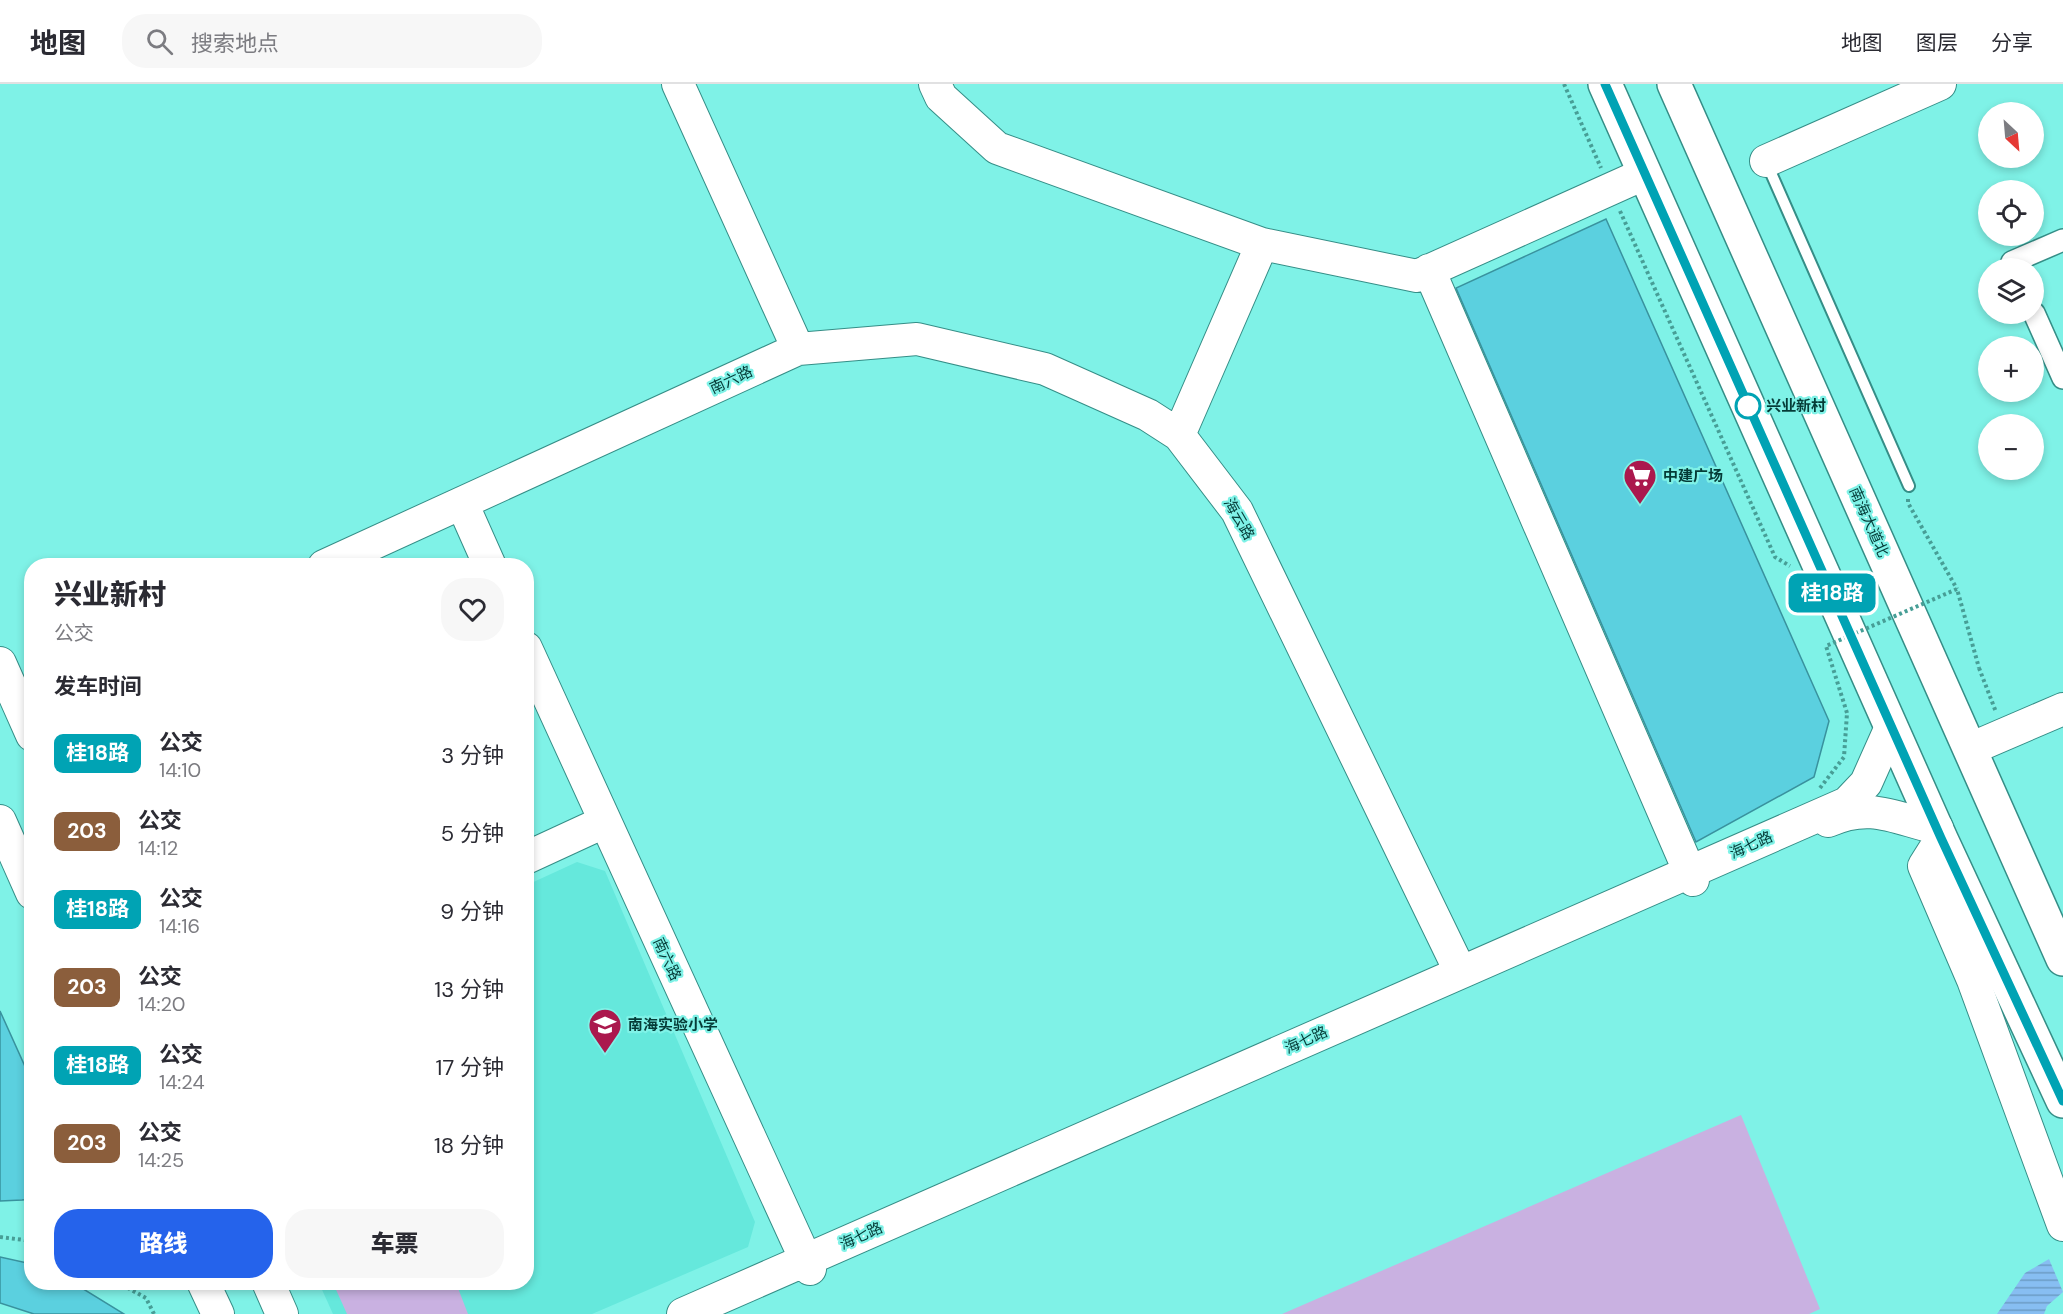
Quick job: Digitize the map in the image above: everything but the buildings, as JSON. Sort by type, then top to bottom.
[{"type":"highway","points":[[1605,84],[1891,727],[2063,1101]]},
{"type":"highway","name":"南海大道北","points":[[1674,84],[2063,959]]},
{"type":"street","points":[[678,84],[798,350]]},
{"type":"street","points":[[935,84],[941,97],[997,148],[1262,244],[1417,276],[1644,174]]},
{"type":"street","points":[[1766,161],[1940,84]]},
{"type":"street","points":[[2021,258],[2063,240]]},
{"type":"street","points":[[1179,435],[1262,244]]},
{"type":"street","points":[[1429,270],[1691,876]]},
{"type":"street","points":[[2039,324],[2063,378]]},
{"type":"street","name":"海云路","points":[[798,350],[917,339],[1045,369],[1148,415],[1179,435],[1237,511],[1461,971]]},
{"type":"street","name":"南六路","points":[[342,558],[798,350]]},
{"type":"street","points":[[462,503],[486,558]]},
{"type":"street","points":[[0,663],[24,699]]},
{"type":"street","name":"南六路","points":[[534,666],[808,1265]]},
{"type":"street","points":[[1973,756],[2004,734],[2063,709]]},
{"type":"street","points":[[1973,756],[2063,725]]},
{"type":"street","name":"海七路","points":[[683,1314],[808,1265],[1691,876],[1847,803],[1866,783],[1891,727]]},
{"type":"street","name":"海七路","points":[[706,1314],[808,1265],[1461,971],[1848,813],[1876,811],[1939,833]]},
{"type":"street","points":[[0,821],[24,875]]},
{"type":"street","points":[[534,854],[604,822]]},
{"type":"street","points":[[1939,833],[1924,866],[1972,980],[2063,1224]]},
{"type":"street","points":[[207,1290],[218,1314]]},
{"type":"street","points":[[272,1290],[282,1314]]},
{"type":"lane","points":[[1766,161],[1909,486]]},
{"type":"path","points":[[1564,84],[1775,558],[1789,564]]},
{"type":"path","points":[[1908,503],[1957,589],[1979,668],[2004,734]]},
{"type":"path","points":[[1817,791],[1844,757],[1846,713],[1826,646],[1957,589]]},
{"type":"path","points":[[0,1238],[24,1241]]},
{"type":"path","points":[[132,1290],[146,1298],[154,1314]]},
{"type":"shaded area","name":"南海实验小学","points":[[577,862],[605,871],[755,1222],[748,1247],[592,1314],[333,1314],[322,1290],[534,1290],[534,882]]},
{"type":"shaded area","points":[[1741,1115],[1820,1309],[1809,1314],[1282,1314]]},
{"type":"shaded area","points":[[336,1290],[459,1290],[468,1314],[347,1314]]},
{"type":"water","points":[[2049,1259],[2063,1292],[2047,1306],[2044,1314],[1997,1314],[2025,1273]]},
{"type":"bus line","name":"桂18路","points":[[1605,84],[1941,838],[2063,1101]]},
{"type":"place","name":"兴业新村","points":[[1748,406]]},
{"type":"place","name":"中建广场","points":[[1640,505]]},
{"type":"place","name":"南海实验小学","points":[[605,1054]]}]
